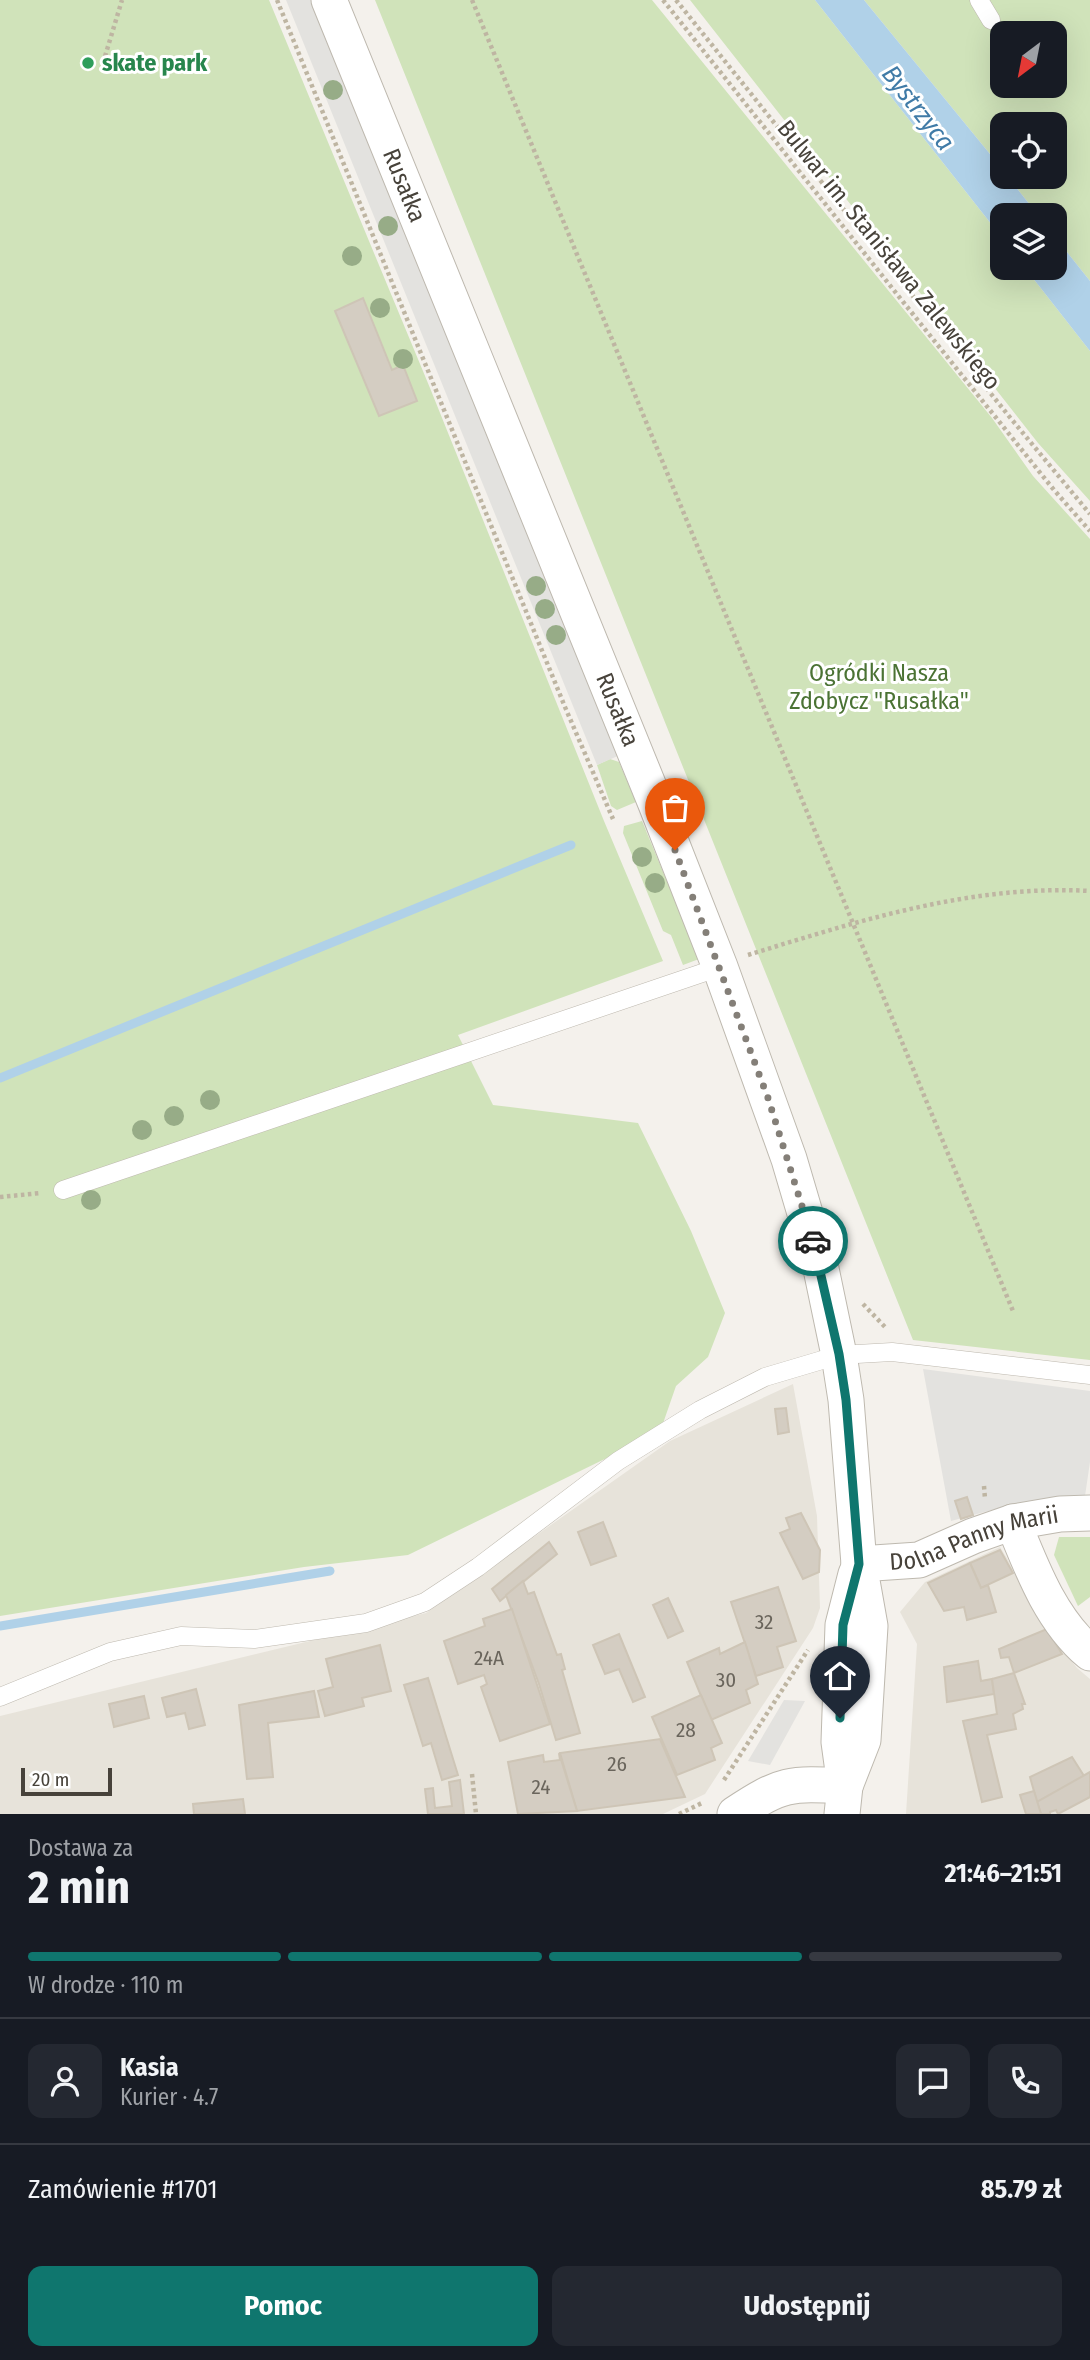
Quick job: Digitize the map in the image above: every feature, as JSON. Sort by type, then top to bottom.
[{"type":"street","name":"Rusałka","points":[[329,0],[656,804],[730,962],[820,1264],[846,1400],[859,1564]]},
{"type":"street","name":"Dolna Panny Marii","points":[[723,1799],[801,1784],[844,1800],[863,1740],[870,1626],[859,1564],[919,1560],[948,1546],[1013,1522],[1060,1514],[1090,1513]]},
{"type":"street","points":[[1013,1522],[1056,1616],[1090,1653]]},
{"type":"lane","points":[[979,0],[991,20]]},
{"type":"lane","points":[[63,1190],[730,962]]},
{"type":"lane","points":[[0,1697],[110,1652],[157,1641],[181,1636],[254,1639],[366,1623],[425,1602],[478,1567],[618,1461],[700,1410],[765,1377],[839,1354],[892,1352],[1090,1375]]},
{"type":"path","points":[[103,63],[122,0]]},
{"type":"path","points":[[277,0],[613,819]]},
{"type":"path","points":[[472,0],[1013,1311]]},
{"type":"path","name":"Bulwar im. Stanisława Zalewskiego","points":[[663,0],[1054,490],[1090,531]]},
{"type":"path","points":[[676,0],[1007,415],[1090,514]]},
{"type":"path","points":[[730,962],[854,922],[940,904],[1036,889],[1090,891]]},
{"type":"path","points":[[0,1197],[63,1190]]},
{"type":"path","points":[[679,1814],[723,1799],[815,1639]]},
{"type":"path","points":[[472,1774],[476,1814]]},
{"type":"shaded area","points":[[286,0],[312,0],[620,755],[597,765]]},
{"type":"shaded area","points":[[923,1369],[1090,1391],[1090,1462],[1085,1496],[1003,1507],[951,1521]]},
{"type":"shaded area","points":[[793,1384],[817,1516],[820,1608],[813,1628],[705,1794],[663,1814],[0,1814],[0,1716],[426,1613],[670,1441]]},
{"type":"shaded area","points":[[1000,1547],[1066,1654],[1090,1679],[1090,1814],[906,1814],[917,1644],[900,1612],[925,1582]]},
{"type":"shaded area","points":[[784,1700],[805,1701],[770,1765],[748,1761]]},
{"type":"green space","points":[[0,0],[269,0],[663,961],[458,1035],[493,1105],[638,1123],[691,1231],[725,1313],[708,1357],[676,1386],[660,1432],[408,1555],[304,1567],[0,1616]]},
{"type":"green space","name":"Ogródki Nasza Zdobycz \"Rusałka\"","points":[[375,0],[652,0],[992,418],[1033,476],[1090,539],[1090,1360],[913,1340]]},
{"type":"green space","points":[[690,0],[815,0],[990,222],[990,280],[1034,280],[1090,351],[1090,501],[1038,443]]},
{"type":"green space","points":[[864,0],[1090,0],[1090,281],[1067,252],[1067,203],[1029,203],[1017,189],[1067,189],[1067,112],[990,112],[990,154]]},
{"type":"green space","points":[[610,759],[619,762],[636,802],[617,810],[611,806],[597,765]]},
{"type":"green space","points":[[642,821],[699,959],[683,965],[671,935],[663,931],[623,833],[624,826]]},
{"type":"green space","points":[[1059,1537],[1090,1537],[1090,1597],[1078,1606],[1054,1555]]},
{"type":"water","name":"Bystrzyca","points":[[815,0],[864,0],[990,154],[990,189],[1017,189],[1029,203],[990,203],[990,222]]},
{"type":"water","points":[[1067,252],[1090,281],[1090,351],[1034,280],[1067,280]]},
{"type":"building","points":[[363,298],[392,370],[403,365],[417,401],[379,416],[335,311]]},
{"type":"building","points":[[786,1408],[789,1432],[778,1434],[775,1409]]},
{"type":"building","points":[[967,1497],[973,1515],[961,1519],[955,1501]]},
{"type":"building","points":[[801,1513],[820,1550],[819,1572],[803,1579],[780,1533],[790,1529],[786,1518]]},
{"type":"building","points":[[603,1522],[616,1556],[591,1565],[578,1532]]},
{"type":"building","points":[[549,1542],[557,1554],[500,1601],[492,1589]]},
{"type":"building","points":[[1000,1550],[1013,1573],[981,1588],[970,1563]]},
{"type":"building","points":[[970,1563],[981,1588],[988,1585],[996,1612],[967,1620],[964,1607],[944,1611],[928,1583]]},
{"type":"building","points":[[523,1581],[528,1594],[534,1592],[557,1655],[561,1654],[565,1669],[562,1670],[580,1733],[556,1740],[539,1684],[506,1595]]},
{"type":"building","points":[[778,1587],[796,1641],[777,1647],[783,1667],[756,1676],[731,1602]]},
{"type":"building","points":[[668,1598],[683,1631],[668,1638],[653,1605]]},
{"type":"building","points":[[512,1609],[550,1724],[500,1741],[481,1687],[487,1684],[484,1675],[458,1684],[444,1641],[485,1626],[483,1619]]},
{"type":"building","points":[[1047,1629],[1062,1654],[1014,1673],[1009,1657],[1001,1658],[999,1649]]},
{"type":"building","points":[[619,1634],[645,1697],[633,1702],[619,1669],[605,1674],[593,1645]]},
{"type":"building","points":[[745,1642],[758,1684],[746,1690],[750,1703],[711,1720],[687,1662],[719,1648],[720,1654]]},
{"type":"building","points":[[380,1645],[391,1691],[362,1698],[364,1706],[325,1716],[318,1691],[333,1687],[326,1659]]},
{"type":"building","points":[[978,1661],[981,1681],[992,1679],[994,1694],[947,1702],[944,1667]]},
{"type":"building","points":[[1014,1673],[1025,1704],[1022,1704],[1023,1709],[1013,1714],[1016,1729],[987,1735],[1002,1797],[982,1802],[963,1721],[997,1714],[992,1679]]},
{"type":"building","points":[[428,1678],[458,1775],[442,1780],[431,1743],[423,1746],[404,1685]]},
{"type":"building","points":[[196,1689],[205,1725],[189,1729],[185,1713],[167,1717],[162,1698]]},
{"type":"building","points":[[314,1691],[319,1717],[268,1723],[273,1777],[247,1779],[239,1705]]},
{"type":"building","points":[[701,1695],[722,1743],[711,1748],[715,1760],[677,1775],[652,1717]]},
{"type":"building","points":[[144,1696],[149,1718],[114,1727],[109,1704]]},
{"type":"building","points":[[660,1739],[685,1797],[577,1811],[560,1753]]},
{"type":"building","points":[[559,1753],[577,1811],[518,1814],[508,1762],[543,1755],[544,1762],[560,1760]]},
{"type":"building","points":[[1072,1757],[1084,1776],[1037,1802],[1030,1777]]},
{"type":"building","points":[[1090,1772],[1090,1797],[1058,1814],[1056,1810],[1050,1814],[1041,1814],[1037,1802]]},
{"type":"building","points":[[460,1780],[464,1814],[428,1814],[425,1789],[433,1788],[435,1808],[452,1806],[449,1782]]},
{"type":"building","points":[[1034,1791],[1041,1814],[1026,1814],[1020,1795]]},
{"type":"building","points":[[243,1799],[245,1814],[194,1814],[193,1804]]},
{"type":"waterway","points":[[0,1078],[571,845]]},
{"type":"waterway","points":[[0,1626],[330,1571]]},
{"type":"way so far","points":[[675,850],[768,1098],[813,1241]]},
{"type":"place","name":"skate park","points":[[88,63]]},
{"type":"route","points":[[813,1241],[839,1354],[846,1400],[859,1564],[843,1625],[840,1718]]}]
